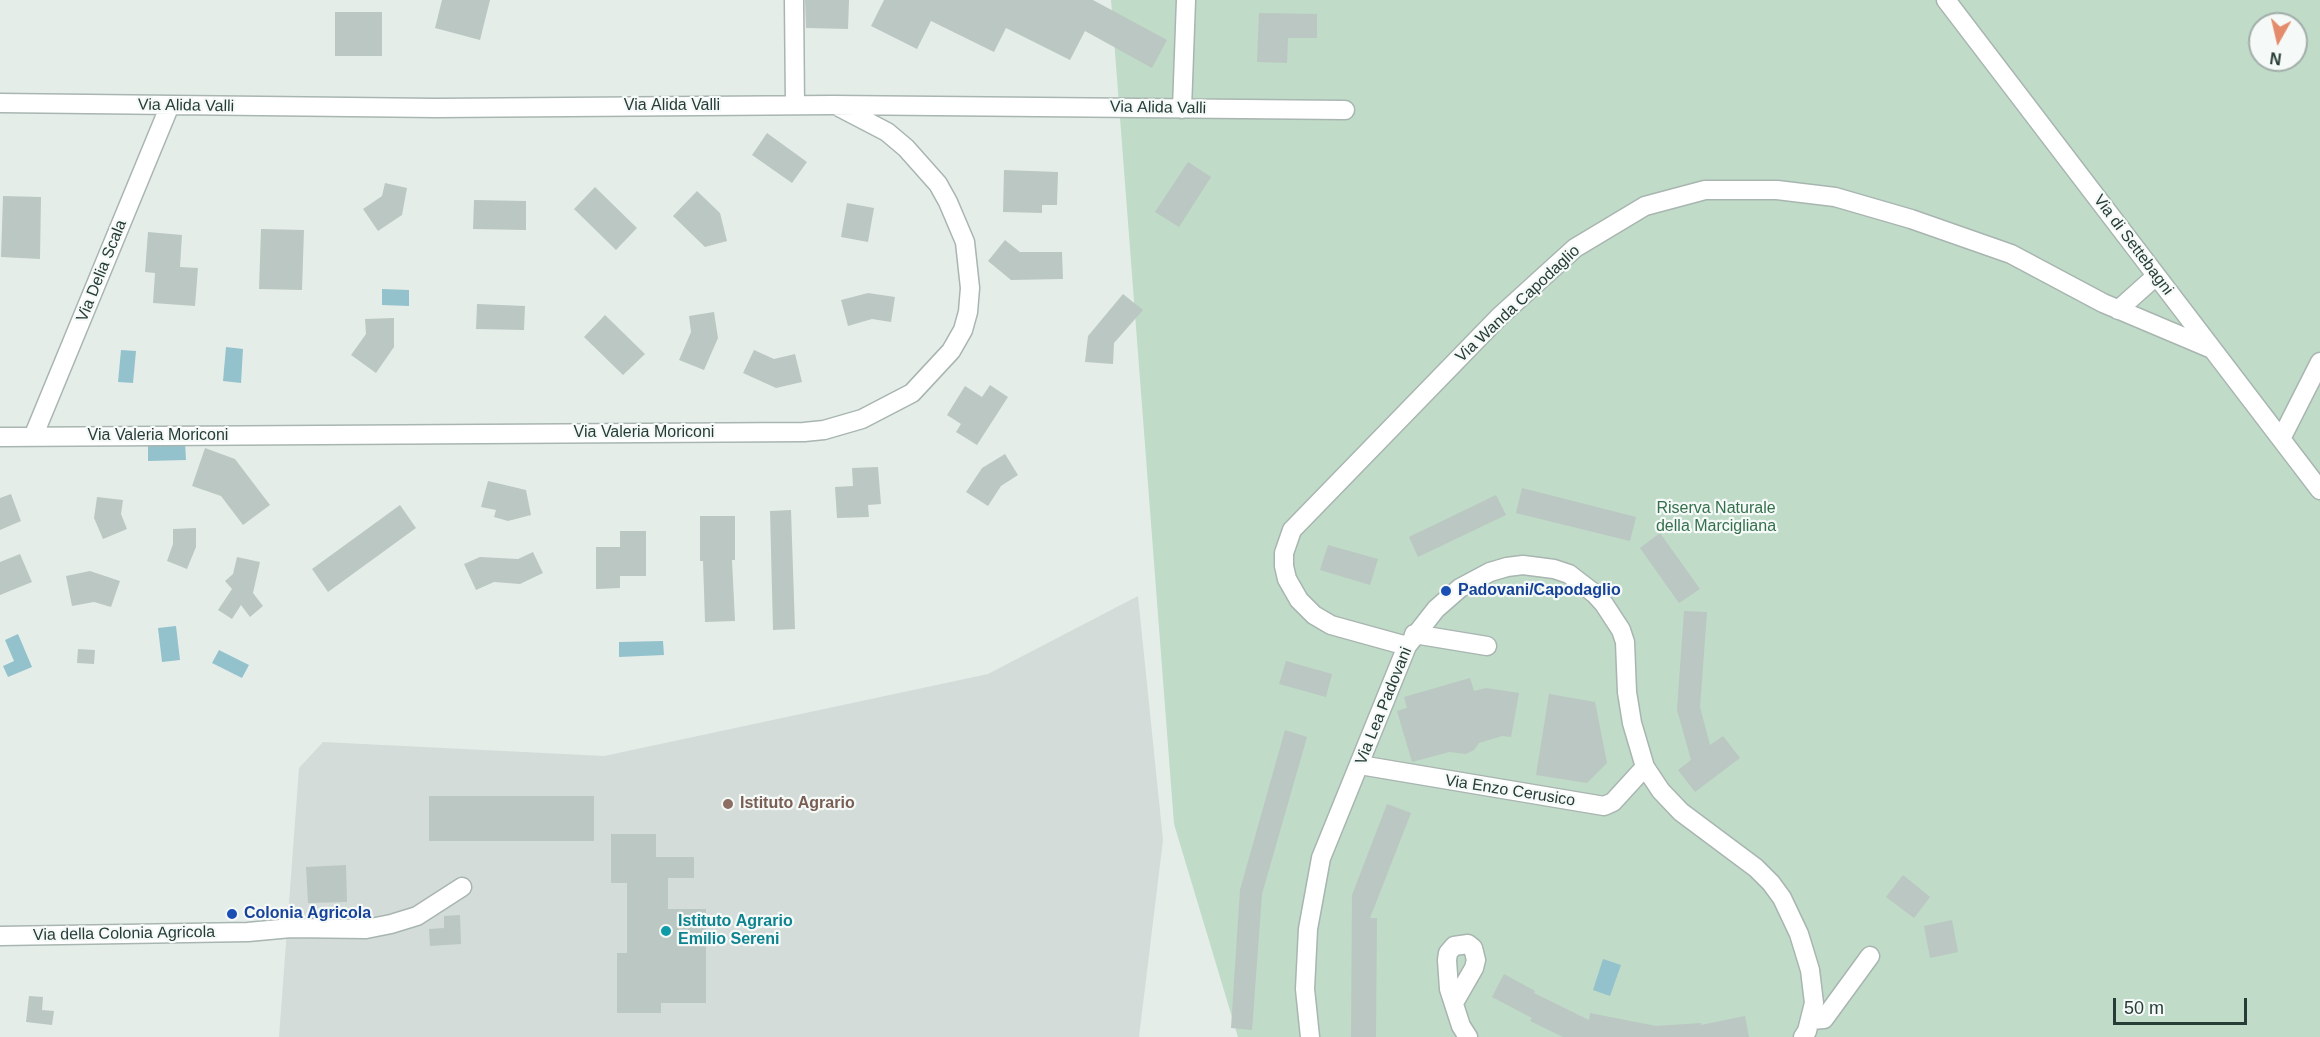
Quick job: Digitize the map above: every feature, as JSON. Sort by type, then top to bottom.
[{"type":"street","points":[[794,0],[795,105]]},
{"type":"street","points":[[1182,109],[1186,0]]},
{"type":"street","name":"Via di Settebagni","points":[[1946,0],[2320,490]]},
{"type":"street","name":"Via Alida Valli","points":[[0,103],[436,108],[833,105],[1345,110]]},
{"type":"street","name":"Via Delia Scala","points":[[33,437],[170,105]]},
{"type":"street","name":"Via Valeria Moriconi","points":[[0,437],[804,432],[824,430],[862,419],[912,393],[951,351],[963,330],[968,312],[969,264],[964,242],[948,202],[923,165],[886,132],[833,105]]},
{"type":"street","name":"Via Wanda Capodaglio","points":[[1487,646],[1411,640],[1331,625],[1314,615],[1299,600],[1287,579],[1284,553],[1292,530],[1507,310],[1575,248],[1645,206],[1705,190],[1778,190],[1835,197],[1911,219],[2012,254],[2118,310],[2212,349]]},
{"type":"street","points":[[2118,310],[2156,276]]},
{"type":"street","points":[[2281,439],[2320,362]]},
{"type":"street","name":"Via Lea Padovani","points":[[1310,1037],[1305,988],[1308,928],[1321,858],[1411,640],[1446,600],[1460,588],[1490,572],[1523,565],[1554,569],[1569,574],[1595,594],[1612,615],[1625,642],[1628,663],[1627,692],[1635,739],[1645,767],[1661,791],[1676,807],[1716,840],[1756,868],[1782,898],[1799,934],[1810,970],[1814,1003],[1806,1029]]},
{"type":"street","name":"Via Enzo Cerusico","points":[[1360,765],[1604,806],[1614,802],[1645,767]]},
{"type":"street","name":"Via della Colonia Agricola","points":[[0,936],[248,932],[291,928],[366,929],[417,916],[462,887]]},
{"type":"street","points":[[1806,1029],[1824,1019],[1870,956]]},
{"type":"street","points":[[1455,1002],[1461,1026],[1468,1037]]},
{"type":"shaded area","name":"Istituto Agrario","points":[[1138,596],[1163,840],[1139,1037],[279,1037],[299,768],[323,742],[604,756],[988,674]]},
{"type":"green space","name":"Riserva Naturale della Marcigliana","points":[[1111,0],[2320,0],[2320,1037],[1238,1037],[1174,824]]},
{"type":"water","points":[[382,289],[409,290],[409,306],[382,305]]},
{"type":"water","points":[[226,347],[243,349],[241,383],[223,381]]},
{"type":"water","points":[[121,350],[136,351],[133,383],[118,382]]},
{"type":"water","points":[[185,442],[186,460],[148,461],[148,443]]},
{"type":"water","points":[[176,626],[180,660],[162,662],[158,628]]},
{"type":"water","points":[[18,634],[32,667],[8,677],[3,666],[14,661],[5,640]]},
{"type":"water","points":[[663,641],[664,655],[619,657],[619,642]]},
{"type":"water","points":[[219,650],[249,665],[242,678],[212,663]]},
{"type":"water","points":[[1603,959],[1621,965],[1610,996],[1593,990]]},
{"type":"building","points":[[442,0],[490,0],[480,40],[435,28]]},
{"type":"building","points":[[805,0],[849,0],[848,29],[806,28]]},
{"type":"building","points":[[884,0],[1093,0],[1167,40],[1152,68],[1085,31],[1070,60],[1006,28],[994,52],[931,21],[917,49],[871,26]]},
{"type":"building","points":[[335,12],[382,12],[382,56],[335,56]]},
{"type":"building","points":[[1259,13],[1317,14],[1317,38],[1288,38],[1287,63],[1257,62]]},
{"type":"building","points":[[767,133],[807,162],[792,183],[752,155]]},
{"type":"building","points":[[1188,162],[1211,177],[1179,227],[1155,212]]},
{"type":"building","points":[[1004,170],[1058,172],[1057,205],[1042,205],[1042,213],[1003,212]]},
{"type":"building","points":[[385,183],[407,188],[402,215],[378,231],[363,209],[382,196]]},
{"type":"building","points":[[595,187],[637,228],[616,250],[574,209]]},
{"type":"building","points":[[697,191],[720,213],[727,241],[705,247],[673,216]]},
{"type":"building","points":[[3,196],[41,197],[40,259],[1,257]]},
{"type":"building","points":[[474,200],[526,201],[526,230],[473,229]]},
{"type":"building","points":[[847,203],[874,208],[868,242],[841,237]]},
{"type":"building","points":[[261,229],[304,230],[302,290],[259,289]]},
{"type":"building","points":[[148,232],[182,235],[180,267],[198,268],[195,306],[153,303],[155,273],[145,272]]},
{"type":"building","points":[[1005,240],[1020,252],[1062,252],[1063,279],[1011,280],[988,261]]},
{"type":"building","points":[[868,293],[895,297],[891,322],[872,319],[848,326],[841,300]]},
{"type":"building","points":[[1123,294],[1143,310],[1114,343],[1113,364],[1085,362],[1088,336]]},
{"type":"building","points":[[477,304],[525,306],[524,330],[476,329]]},
{"type":"building","points":[[714,312],[718,338],[704,370],[679,360],[691,332],[689,316]]},
{"type":"building","points":[[605,315],[645,354],[623,375],[584,337]]},
{"type":"building","points":[[394,318],[394,347],[376,373],[351,355],[366,334],[365,319]]},
{"type":"building","points":[[754,350],[774,359],[795,354],[802,382],[776,388],[743,373]]},
{"type":"building","points":[[990,385],[1008,397],[977,445],[956,432],[961,424],[947,415],[965,386],[982,397]]},
{"type":"building","points":[[205,448],[235,459],[270,505],[243,525],[221,496],[192,486]]},
{"type":"building","points":[[1005,454],[1018,475],[1001,486],[988,506],[966,492],[982,468]]},
{"type":"building","points":[[878,467],[881,504],[868,505],[869,517],[837,518],[835,487],[853,486],[852,468]]},
{"type":"building","points":[[488,481],[526,490],[531,515],[508,521],[494,517],[496,510],[481,507]]},
{"type":"building","points":[[1522,488],[1636,517],[1630,541],[1516,513]]},
{"type":"building","points":[[11,494],[21,521],[0,530],[0,498]]},
{"type":"building","points":[[1496,495],[1506,515],[1418,557],[1409,537]]},
{"type":"building","points":[[97,497],[123,500],[121,514],[127,529],[103,539],[94,518]]},
{"type":"building","points":[[400,505],[416,528],[328,592],[312,569]]},
{"type":"building","points":[[791,510],[795,629],[773,630],[770,511]]},
{"type":"building","points":[[700,516],[735,516],[735,560],[732,560],[735,621],[705,622],[703,561],[700,561]]},
{"type":"building","points":[[196,528],[196,547],[187,569],[167,561],[173,544],[173,529]]},
{"type":"building","points":[[620,531],[646,531],[646,576],[620,576],[620,588],[596,589],[596,547],[620,547]]},
{"type":"building","points":[[1660,533],[1700,589],[1679,603],[1640,548]]},
{"type":"building","points":[[1328,545],[1378,559],[1370,585],[1320,570]]},
{"type":"building","points":[[533,552],[543,573],[520,584],[494,582],[476,590],[464,564],[480,557],[518,559]]},
{"type":"building","points":[[20,554],[32,582],[0,595],[0,562]]},
{"type":"building","points":[[237,557],[260,562],[253,593],[263,606],[250,617],[241,605],[232,619],[218,610],[232,589],[225,581],[233,574]]},
{"type":"building","points":[[90,571],[120,581],[111,607],[94,602],[72,606],[66,576]]},
{"type":"building","points":[[1684,611],[1707,612],[1700,707],[1710,745],[1723,736],[1740,758],[1695,792],[1678,770],[1691,760],[1677,710]]},
{"type":"building","points":[[78,649],[95,650],[94,664],[77,663]]},
{"type":"building","points":[[1286,661],[1332,674],[1326,697],[1279,684]]},
{"type":"building","points":[[1470,678],[1474,691],[1486,688],[1519,693],[1511,737],[1502,736],[1479,743],[1474,750],[1466,754],[1449,752],[1412,762],[1397,711],[1407,708],[1404,697]]},
{"type":"building","points":[[1549,694],[1595,702],[1607,763],[1587,783],[1536,775]]},
{"type":"building","points":[[1285,730],[1307,737],[1262,894],[1252,1030],[1231,1028],[1240,890]]},
{"type":"building","points":[[429,796],[594,796],[594,841],[429,841]]},
{"type":"building","points":[[1387,804],[1411,813],[1370,918],[1377,918],[1376,1037],[1351,1037],[1352,895]]},
{"type":"building","name":"Istituto Agrario Emilio Sereni","points":[[611,834],[656,834],[656,857],[694,857],[694,878],[668,878],[668,909],[706,909],[706,1003],[661,1003],[661,1013],[617,1013],[617,953],[627,953],[627,883],[611,883]]},
{"type":"building","points":[[346,865],[347,902],[308,903],[306,867]]},
{"type":"building","points":[[1903,875],[1930,897],[1914,918],[1886,897]]},
{"type":"building","points":[[460,915],[461,944],[430,946],[429,929],[444,928],[444,916]]},
{"type":"building","points":[[1952,920],[1958,952],[1930,958],[1924,926]]},
{"type":"building","points":[[1504,974],[1535,991],[1534,993],[1589,1020],[1590,1013],[1656,1026],[1701,1023],[1701,1025],[1745,1016],[1749,1037],[1563,1037],[1530,1021],[1532,1018],[1492,997]]},
{"type":"building","points":[[29,996],[43,997],[42,1010],[54,1011],[52,1025],[26,1022]]},
{"type":"place","name":"Padovani/Capodaglio","points":[[1446,591]]},
{"type":"place","name":"Istituto Agrario","points":[[728,804]]},
{"type":"place","name":"Colonia Agricola","points":[[232,914]]},
{"type":"place","name":"Istituto Agrario Emilio Sereni","points":[[666,931]]}]
